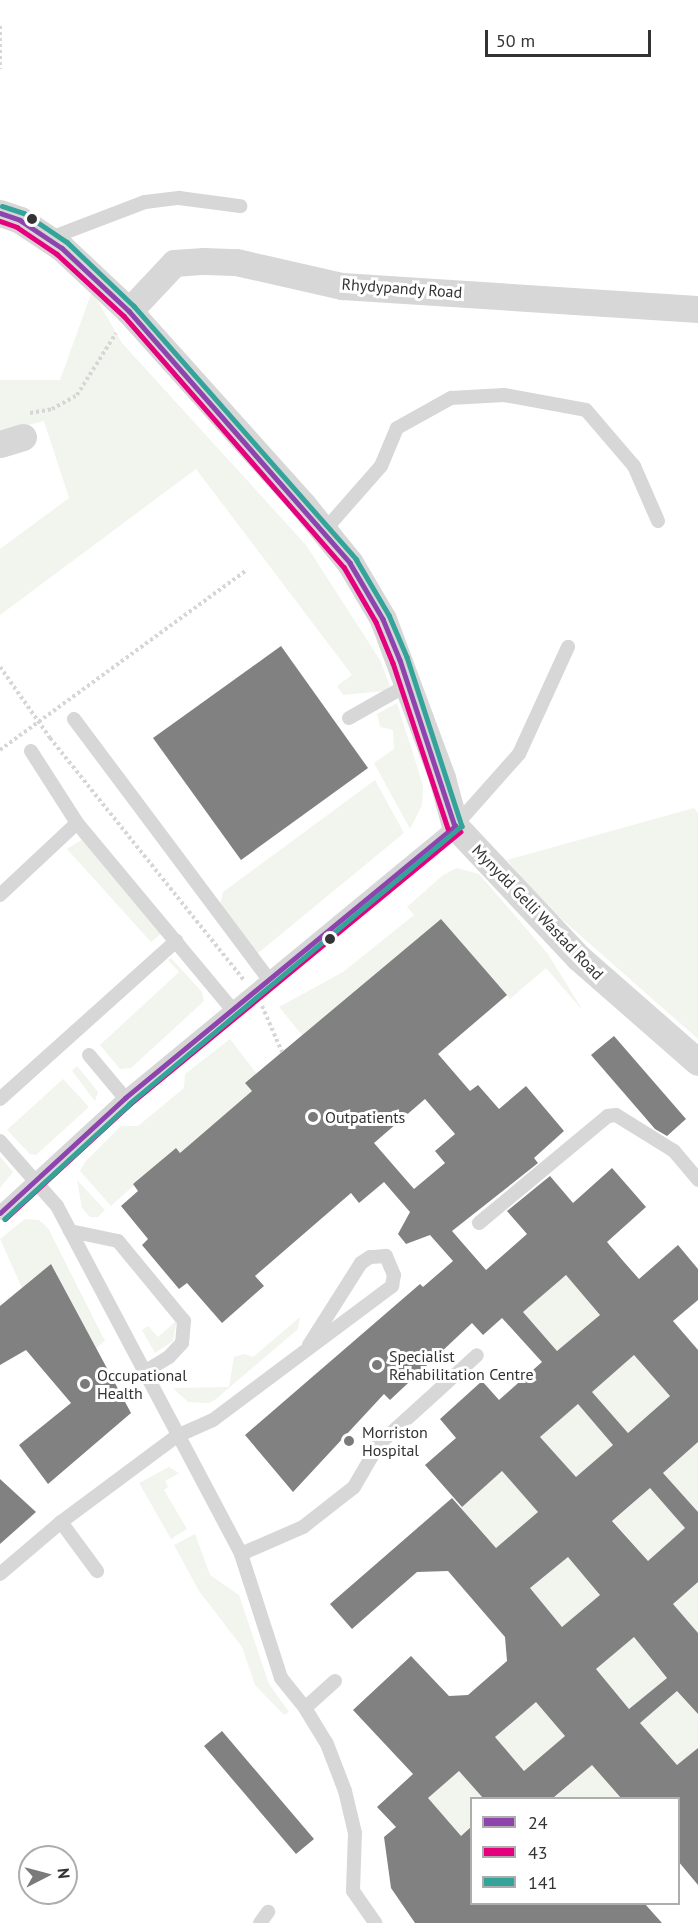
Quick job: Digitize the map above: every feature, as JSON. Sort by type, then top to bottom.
[{"type":"street","name":"Mynydd Gelli Wastad Road","points":[[0,213],[48,239],[129,311],[324,531],[350,563],[383,619],[409,684],[455,826],[579,958],[698,1062]]},
{"type":"street","name":"Rhydypandy Road","points":[[129,311],[174,263],[204,261],[236,262],[342,286],[698,309]]},
{"type":"lane","points":[[48,239],[145,202],[179,198],[240,206]]},
{"type":"lane","points":[[324,531],[381,466],[397,428],[451,398],[504,395],[586,410],[634,465],[658,521]]},
{"type":"lane","points":[[0,1213],[125,1098],[455,826],[519,754],[568,647]]},
{"type":"lane","points":[[349,718],[409,684]]},
{"type":"lane","points":[[74,719],[269,980]]},
{"type":"lane","points":[[31,752],[78,823],[232,1009]]},
{"type":"lane","points":[[0,895],[78,823]]},
{"type":"lane","points":[[1,1101],[176,941]]},
{"type":"lane","points":[[89,1055],[125,1098]]},
{"type":"lane","points":[[479,1223],[608,1116],[616,1115],[674,1151],[698,1180]]},
{"type":"lane","points":[[0,1141],[57,1206],[241,1554],[281,1678],[305,1708],[327,1744],[345,1791],[355,1833],[353,1891],[375,1923]]},
{"type":"lane","points":[[70,1231],[118,1241],[184,1321],[182,1343],[169,1357],[144,1372]]},
{"type":"lane","points":[[0,1574],[61,1522],[177,1436],[213,1420],[309,1345],[332,1333],[392,1286],[394,1275],[386,1256],[370,1257],[361,1263],[309,1345]]},
{"type":"lane","points":[[241,1554],[303,1527],[354,1487],[379,1444],[477,1355]]},
{"type":"lane","points":[[61,1522],[97,1571]]},
{"type":"lane","points":[[305,1708],[334,1681]]},
{"type":"path","points":[[0,26],[0,69]]},
{"type":"path","points":[[15,432],[78,395],[129,311]]},
{"type":"path","points":[[0,750],[247,570]]},
{"type":"path","points":[[0,667],[38,722],[253,992],[282,1052]]},
{"type":"shaded area","points":[[92,291],[122,343],[306,545],[380,660],[390,686],[384,691],[343,695],[337,686],[352,675],[196,469],[0,615],[0,549],[69,498],[44,421],[0,432],[0,380],[60,380]]},
{"type":"shaded area","points":[[397,703],[423,785],[422,805],[410,829],[374,763],[394,749],[393,730],[380,727],[377,714]]},
{"type":"shaded area","points":[[375,780],[404,833],[257,954],[220,905],[223,892]]},
{"type":"shaded area","points":[[694,808],[698,813],[698,1039],[532,893],[507,860]]},
{"type":"shaded area","points":[[83,839],[163,932],[151,942],[67,849]]},
{"type":"shaded area","points":[[457,868],[479,874],[548,954],[583,1011],[546,968],[510,999],[441,919],[302,1035],[279,1007],[343,972],[414,915],[407,907],[443,875]]},
{"type":"shaded area","points":[[171,958],[202,992],[204,1001],[131,1068],[120,1069],[100,1045],[179,972],[168,960]]},
{"type":"shaded area","points":[[230,1039],[257,1074],[245,1083],[252,1091],[180,1153],[175,1148],[111,1206],[80,1171],[85,1162],[121,1126],[138,1126],[184,1088],[185,1074]]},
{"type":"shaded area","points":[[77,1066],[98,1092],[95,1101],[72,1071]]},
{"type":"shaded area","points":[[63,1079],[89,1107],[36,1155],[30,1154],[7,1130]]},
{"type":"shaded area","points":[[0,1156],[13,1172],[0,1188]]},
{"type":"shaded area","points":[[77,1180],[105,1210],[98,1217],[90,1217],[82,1208]]},
{"type":"shaded area","points":[[25,1219],[39,1220],[48,1228],[105,1341],[96,1348],[51,1264],[22,1288],[0,1239]]},
{"type":"shaded area","points":[[566,1275],[600,1315],[557,1351],[523,1312]]},
{"type":"shaded area","points":[[300,1317],[298,1329],[216,1399],[209,1403],[188,1402],[173,1388],[229,1387],[234,1357],[244,1354],[253,1357]]},
{"type":"shaded area","points":[[177,1320],[173,1341],[155,1353],[142,1330],[148,1326],[158,1337]]},
{"type":"shaded area","points":[[634,1355],[670,1396],[628,1433],[592,1392]]},
{"type":"shaded area","points":[[578,1404],[613,1445],[576,1477],[540,1437]]},
{"type":"shaded area","points":[[698,1442],[698,1512],[663,1473]]},
{"type":"shaded area","points":[[169,1467],[179,1473],[165,1481],[168,1487],[164,1490],[187,1529],[171,1539],[139,1483]]},
{"type":"shaded area","points":[[502,1471],[538,1512],[496,1548],[461,1508]]},
{"type":"shaded area","points":[[650,1488],[685,1528],[648,1561],[613,1521]]},
{"type":"shaded area","points":[[195,1534],[210,1575],[239,1595],[269,1684],[289,1712],[284,1715],[255,1685],[242,1647],[199,1591],[174,1545]]},
{"type":"shaded area","points":[[568,1557],[600,1595],[562,1627],[530,1588]]},
{"type":"shaded area","points":[[698,1582],[698,1633],[673,1604]]},
{"type":"shaded area","points":[[634,1637],[667,1678],[629,1709],[596,1669]]},
{"type":"shaded area","points":[[677,1691],[698,1714],[698,1748],[677,1765],[640,1723]]},
{"type":"shaded area","points":[[536,1702],[565,1736],[524,1771],[495,1737]]},
{"type":"shaded area","points":[[592,1765],[620,1797],[555,1797]]},
{"type":"shaded area","points":[[459,1771],[482,1797],[470,1797],[470,1828],[461,1836],[428,1798]]},
{"type":"building","points":[[281,646],[368,768],[241,860],[153,738]]},
{"type":"building","points":[[441,919],[507,995],[438,1054],[470,1091],[478,1085],[499,1109],[526,1086],[564,1131],[534,1158],[538,1163],[452,1231],[486,1270],[527,1234],[507,1211],[550,1176],[573,1203],[612,1168],[646,1207],[607,1242],[624,1262],[639,1279],[678,1245],[698,1269],[698,1300],[673,1321],[698,1350],[698,1442],[663,1473],[698,1512],[698,1582],[673,1604],[698,1633],[698,1714],[677,1691],[640,1723],[677,1765],[698,1748],[698,1885],[680,1863],[680,1797],[620,1797],[592,1765],[554,1797],[482,1797],[459,1771],[428,1798],[461,1836],[470,1828],[470,1905],[646,1905],[662,1923],[415,1923],[391,1888],[384,1837],[396,1827],[377,1807],[413,1774],[353,1710],[411,1656],[449,1696],[468,1695],[507,1661],[505,1637],[448,1571],[417,1572],[352,1629],[330,1604],[452,1498],[496,1548],[538,1512],[502,1471],[462,1507],[425,1465],[456,1438],[440,1419],[482,1381],[499,1400],[542,1362],[502,1318],[483,1335],[472,1323],[390,1400],[384,1394],[293,1492],[245,1435],[420,1284],[423,1287],[453,1261],[430,1235],[406,1244],[398,1234],[410,1212],[384,1182],[359,1203],[351,1193],[255,1276],[264,1286],[222,1323],[187,1283],[179,1289],[142,1245],[148,1239],[121,1206],[138,1191],[133,1184],[176,1148],[180,1153],[252,1091],[245,1083]],"holes":[[[425,1099],[455,1134],[435,1151],[445,1163],[414,1189],[374,1143]],[[566,1275],[600,1315],[557,1351],[523,1312]],[[634,1355],[670,1396],[628,1433],[592,1392]],[[578,1404],[613,1445],[576,1477],[540,1437]],[[650,1488],[685,1528],[648,1561],[612,1521]],[[568,1557],[600,1595],[562,1627],[530,1588]],[[634,1637],[667,1678],[629,1709],[596,1669]],[[536,1702],[565,1736],[524,1771],[495,1737]]]},
{"type":"building","points":[[614,1036],[686,1119],[667,1136],[655,1129],[591,1055]]},
{"type":"building","name":"Occupational Health","points":[[51,1264],[131,1413],[48,1484],[19,1445],[71,1403],[26,1350],[0,1365],[0,1306]]},
{"type":"building","points":[[0,1479],[36,1512],[0,1544]]},
{"type":"building","points":[[222,1731],[314,1839],[296,1854],[204,1746]]},
{"type":"transit line","name":"141","points":[[2,206],[24,213],[67,242],[134,306],[356,559],[389,615],[407,657],[462,826],[130,1104],[5,1219]]},
{"type":"transit line","name":"24","points":[[0,213],[20,220],[62,248],[129,311],[350,563],[383,619],[400,660],[455,826]]},
{"type":"transit line","name":"43","points":[[0,221],[17,227],[57,254],[124,316],[344,567],[376,622],[393,663],[448,828]]},
{"type":"transit line","name":"24","points":[[0,1213],[125,1098],[455,826]]},
{"type":"transit line","name":"43","points":[[5,1219],[130,1104],[460,832]]},
{"type":"place","name":"Outpatients","points":[[313,1117]]},
{"type":"place","name":"Specialist Rehabilitation Centre","points":[[377,1365]]},
{"type":"place","name":"Occupational Health","points":[[85,1384]]},
{"type":"place","name":"Morriston Hospital","points":[[349,1441]]}]
